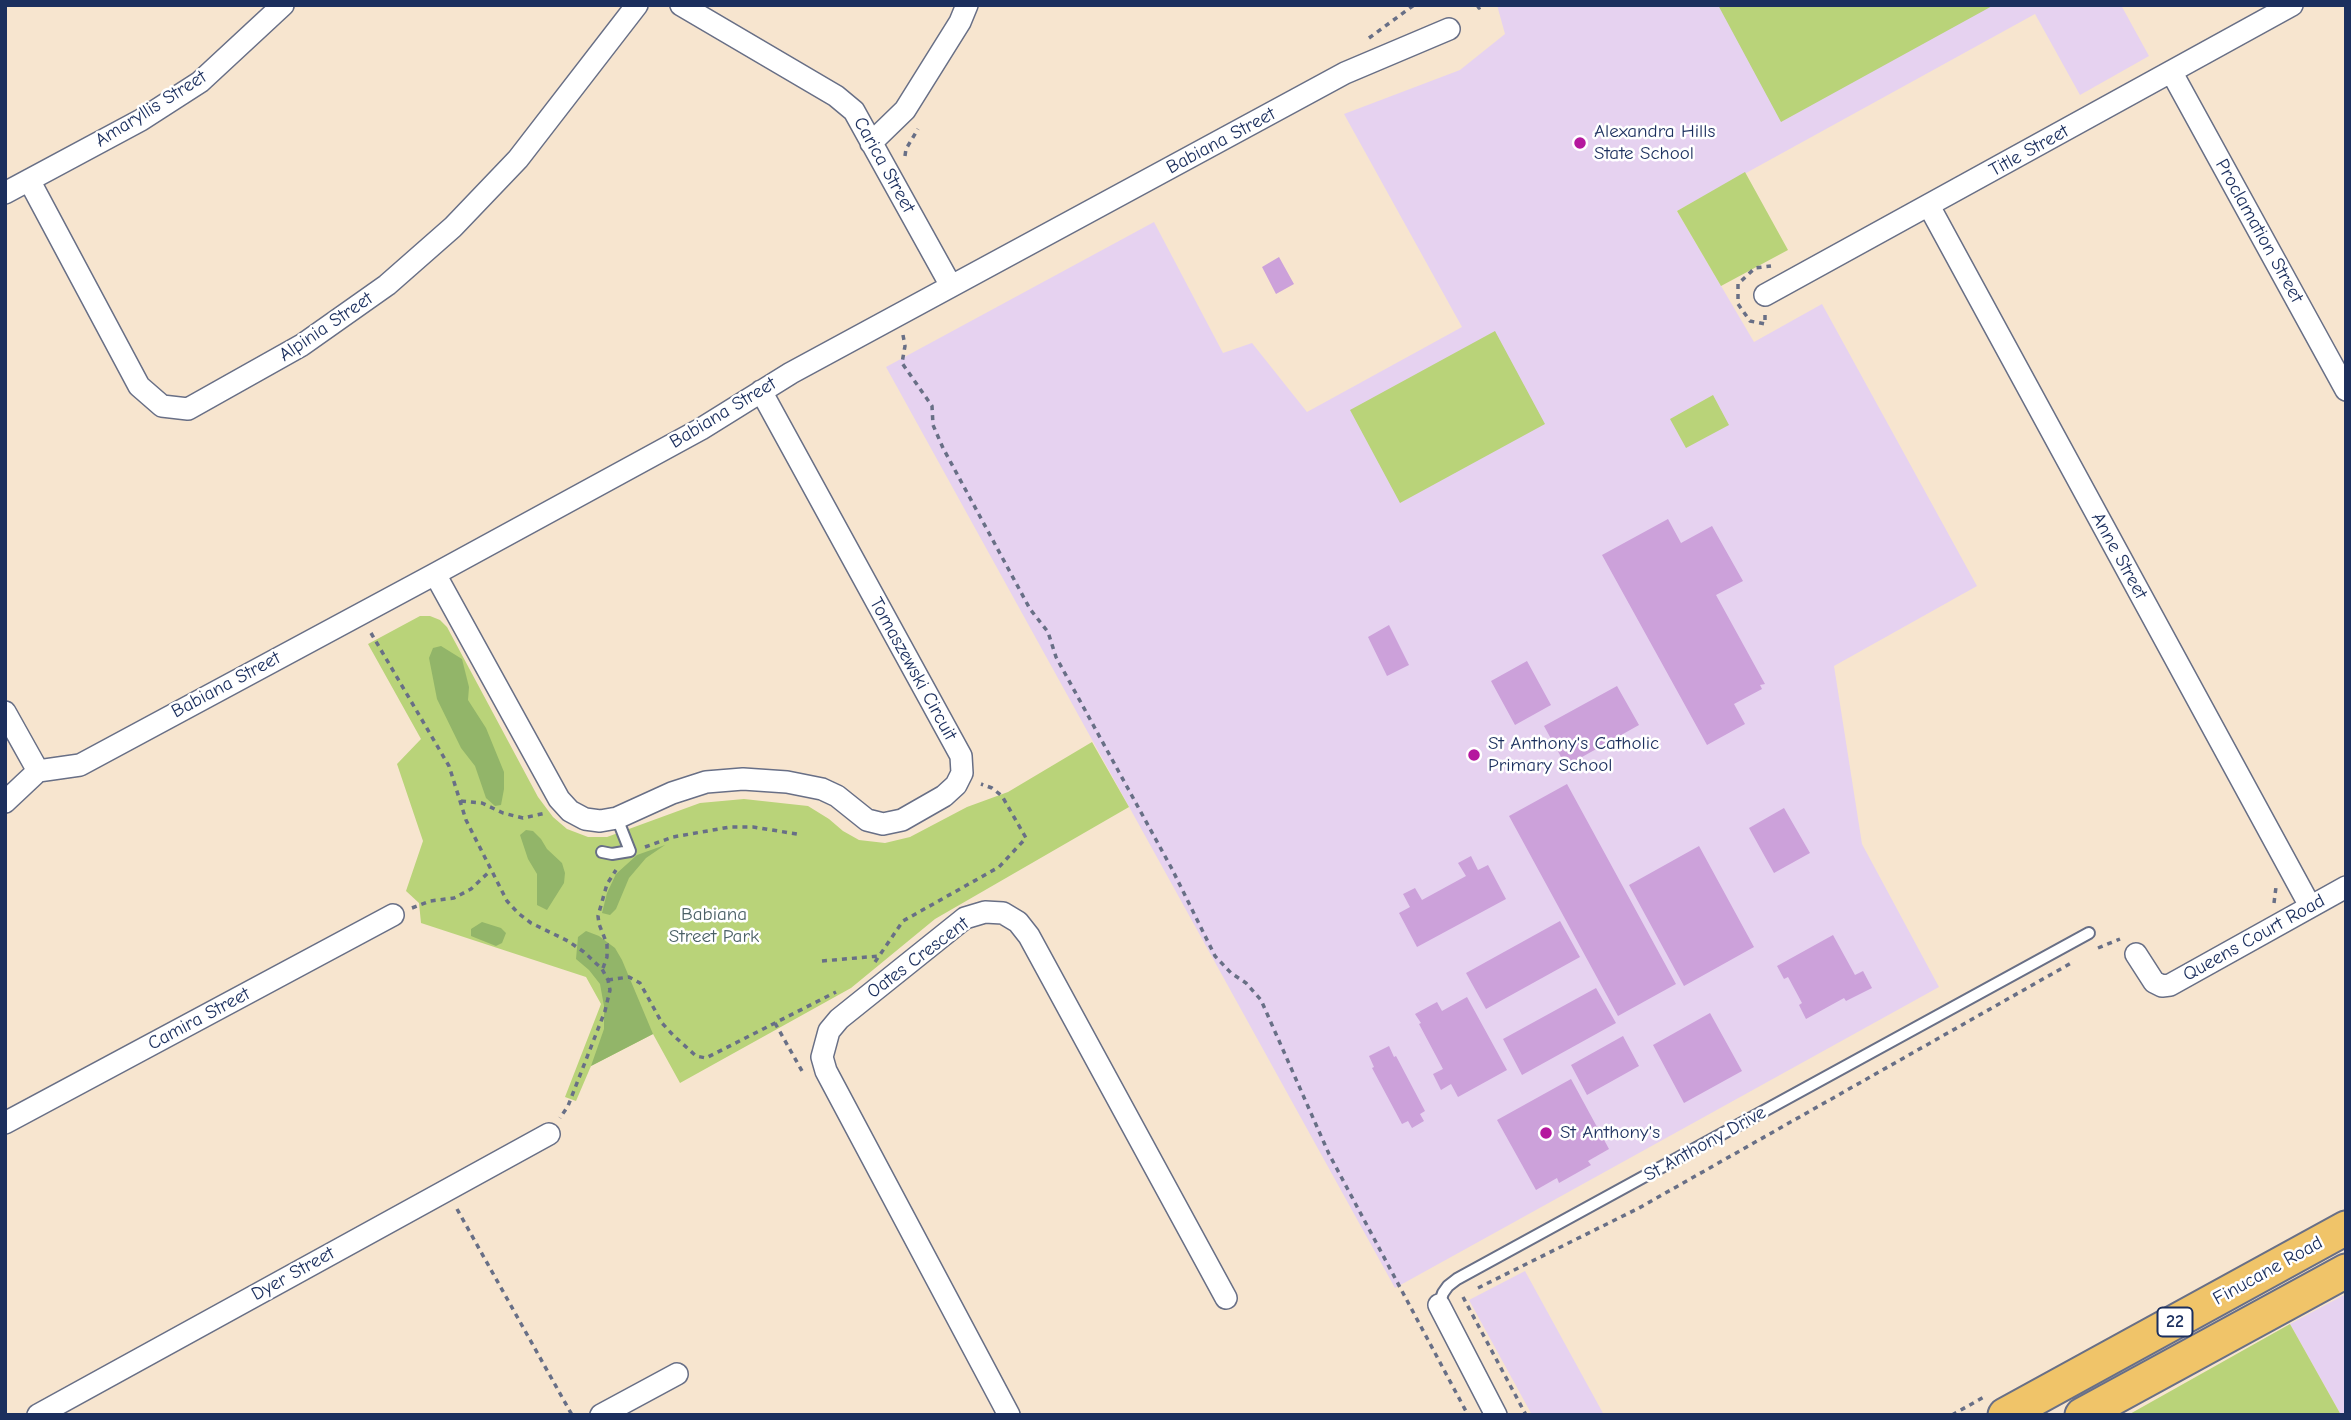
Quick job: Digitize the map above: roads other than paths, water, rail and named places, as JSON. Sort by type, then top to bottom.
[{"type":"highway","name":"Finucane Road","points":[[2005,1415],[2346,1228]]},
{"type":"highway","name":"Finucane Road","points":[[2082,1415],[2346,1271]]},
{"type":"street","name":"Amaryllis Street","points":[[5,193],[141,120],[200,82],[283,5]]},
{"type":"street","name":"Alpinia Street","points":[[29,180],[139,386],[162,406],[188,409],[302,345],[387,285],[453,227],[518,159],[637,5]]},
{"type":"street","name":"Carica Street","points":[[681,5],[836,96],[854,111],[951,286]]},
{"type":"street","points":[[872,143],[905,110],[968,5]]},
{"type":"street","name":"Title Street","points":[[1765,295],[2292,5]]},
{"type":"street","name":"Babiana Street","points":[[38,771],[80,765],[701,429],[761,391],[1345,73],[1449,29]]},
{"type":"street","name":"Proclamation Street","points":[[2172,72],[2346,390]]},
{"type":"street","name":"Anne Street","points":[[1929,206],[2310,906]]},
{"type":"street","name":"Tomaszewski Circuit","points":[[617,818],[672,793],[706,782],[743,779],[787,782],[822,789],[837,796],[867,820],[884,824],[902,820],[944,796],[957,785],[962,773],[961,756],[761,391]]},
{"type":"street","points":[[435,574],[562,802],[570,811],[584,819],[600,821],[617,818]]},
{"type":"street","points":[[5,712],[38,771],[5,802]]},
{"type":"street","name":"Queens Court Road","points":[[2131,945],[2154,982],[2162,986],[2170,985],[2346,887]]},
{"type":"street","name":"Oates Crescent","points":[[1009,1415],[826,1071],[822,1057],[829,1031],[839,1019],[965,918],[985,912],[1003,913],[1018,922],[1029,936],[1226,1298]]},
{"type":"street","name":"Camira Street","points":[[5,1123],[393,915]]},
{"type":"street","name":"Dyer Street","points":[[38,1415],[550,1134]]},
{"type":"street","name":"St Anthony Drive","points":[[1439,1305],[1496,1415]]},
{"type":"street","points":[[601,1415],[677,1374]]},
{"type":"lane","points":[[602,852],[612,854],[630,851],[617,818]]},
{"type":"lane","name":"St Anthony Drive","points":[[1439,1305],[1443,1293],[1457,1279],[2089,933]]},
{"type":"place","name":"Alexandra Hills State School","points":[[1580,143]]},
{"type":"place","name":"St Anthony's Catholic Primary School","points":[[1474,755]]},
{"type":"place","name":"St Anthony's","points":[[1546,1133]]},
{"type":"park label","name":"Babiana Street Park","points":[[714,926]]}]
